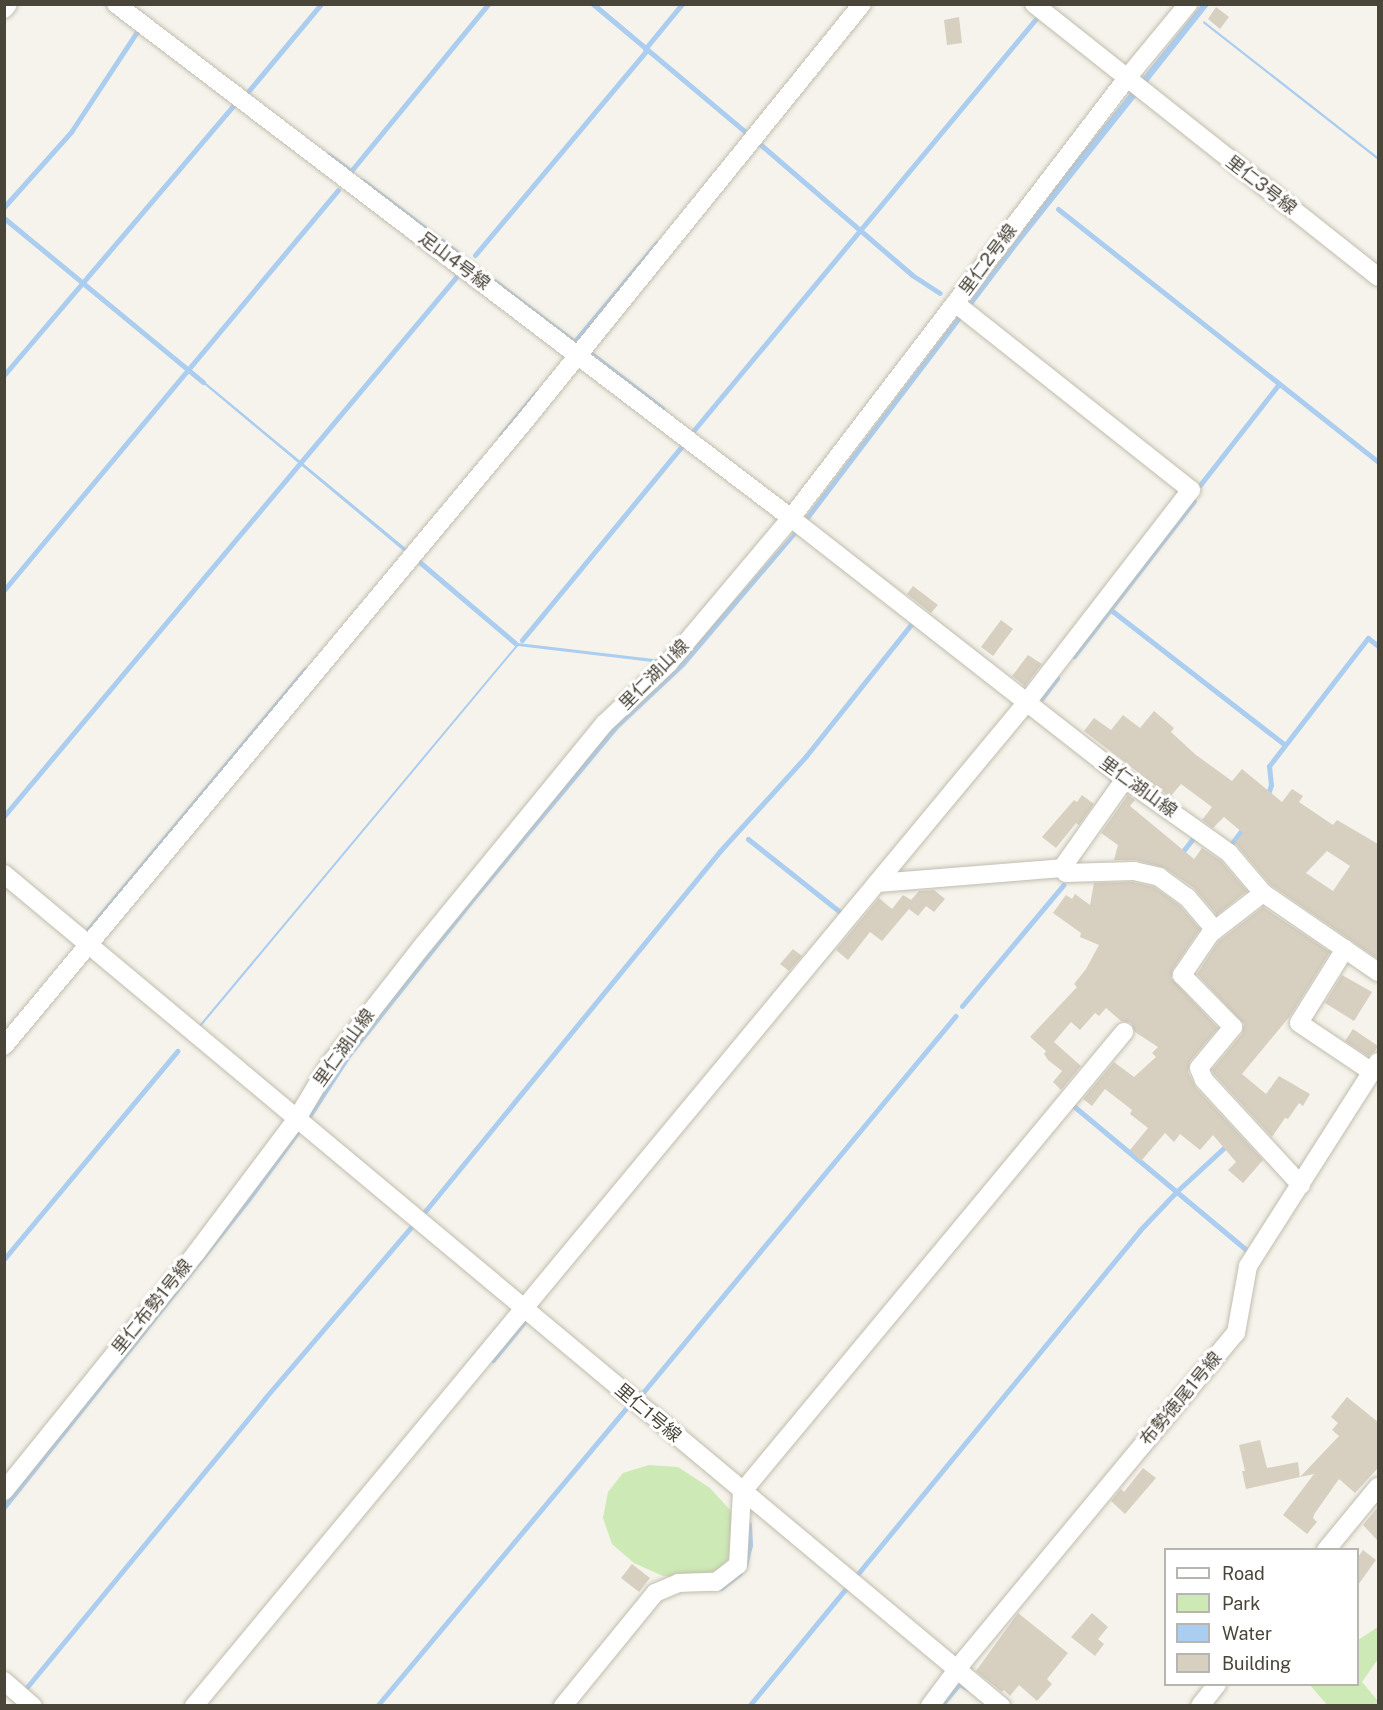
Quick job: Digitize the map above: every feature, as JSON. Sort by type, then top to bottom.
[{"type":"street","points":[[4,9],[8,4]]},
{"type":"street","name":"足山4号線","points":[[116,4],[791,518]]},
{"type":"street","points":[[4,1047],[87,944],[520,426],[576,354],[750,146],[862,4]]},
{"type":"street","name":"里仁3号線","points":[[1034,4],[1143,93],[1378,277]]},
{"type":"street","name":"里仁2号線","points":[[791,518],[1127,78],[1188,4]]},
{"type":"street","points":[[194,1706],[1027,702],[1191,490],[955,303]]},
{"type":"street","name":"里仁湖山線","points":[[296,1120],[329,1065],[604,724],[668,664],[791,518],[1125,779],[1229,853],[1263,893],[1378,972]]},
{"type":"street","points":[[1062,868],[1125,779]]},
{"type":"street","points":[[877,883],[1062,868]]},
{"type":"street","points":[[1062,868],[1066,873],[1134,871],[1160,877],[1187,897],[1215,930]]},
{"type":"street","points":[[4,874],[296,1120]]},
{"type":"street","points":[[1263,893],[1215,930],[1182,975],[1233,1027],[1200,1068],[1204,1080],[1301,1185]]},
{"type":"street","points":[[1345,949],[1299,1023],[1375,1067]]},
{"type":"street","points":[[563,1706],[656,1593],[678,1583],[716,1582],[738,1565],[742,1492],[1124,1032]]},
{"type":"street","name":"布勢徳尾1号線","points":[[930,1706],[1236,1333],[1248,1266],[1375,1067]]},
{"type":"street","name":"里仁1号線","points":[[296,1120],[1001,1706]]},
{"type":"street","name":"里仁布勢1号線","points":[[4,1491],[196,1253],[296,1120]]},
{"type":"street","points":[[1328,1548],[1378,1487]]},
{"type":"street","points":[[4,1681],[33,1706]]},
{"type":"street","points":[[1200,1706],[1215,1686]]},
{"type":"green space","points":[[649,1465],[678,1467],[710,1488],[730,1510],[735,1531],[731,1556],[717,1571],[681,1577],[663,1576],[634,1563],[612,1544],[603,1518],[608,1492],[623,1473]]},
{"type":"green space","points":[[1378,1627],[1378,1659],[1362,1682],[1378,1701],[1378,1705],[1327,1705],[1311,1686],[1359,1686],[1359,1639]]},
{"type":"water","points":[[1201,5],[1209,5],[1019,244],[810,519],[685,666],[619,728],[475,901],[351,1057],[313,1116],[251,1201],[5,1511],[5,1503],[172,1294],[351,1049],[616,723],[680,663],[794,532],[1078,158]]},
{"type":"water","points":[[1204,21],[1378,157],[1378,160],[1203,23]]},
{"type":"water","points":[[200,378],[408,550],[406,553],[199,380]]},
{"type":"water","points":[[518,643],[662,660],[661,663],[518,646],[198,1030],[196,1029]]},
{"type":"building","points":[[1216,7],[1229,17],[1220,29],[1208,19]]},
{"type":"building","points":[[959,17],[962,43],[947,45],[944,20]]},
{"type":"building","points":[[913,586],[938,605],[931,613],[907,594]]},
{"type":"building","points":[[1001,620],[1013,629],[993,656],[981,647]]},
{"type":"building","points":[[1028,655],[1042,664],[1025,686],[1012,676]]},
{"type":"building","points":[[1154,711],[1174,728],[1171,732],[1196,755],[1232,781],[1242,769],[1282,802],[1292,789],[1303,796],[1299,802],[1333,825],[1337,820],[1378,844],[1378,959],[1271,885],[1235,843],[1243,833],[1224,817],[1213,828],[1202,820],[1212,807],[1181,784],[1170,797],[1084,731],[1094,718],[1111,730],[1123,715],[1140,728]],"holes":[[[1327,851],[1350,866],[1333,891],[1306,873]]]},
{"type":"building","points":[[1082,795],[1094,804],[1079,825],[1076,823],[1056,848],[1042,837],[1074,800],[1077,802]]},
{"type":"building","points":[[1128,795],[1135,800],[1130,806],[1194,859],[1202,848],[1221,861],[1247,891],[1217,915],[1194,888],[1165,868],[1136,860],[1114,860],[1118,845],[1101,833]]},
{"type":"building","points":[[1133,882],[1154,887],[1179,905],[1200,929],[1173,969],[1171,978],[1218,1028],[1190,1061],[1188,1072],[1196,1088],[1263,1160],[1243,1183],[1228,1170],[1236,1162],[1213,1135],[1200,1150],[1180,1134],[1174,1142],[1165,1133],[1141,1161],[1130,1150],[1148,1128],[1130,1114],[1132,1110],[1105,1089],[1092,1106],[1083,1099],[1114,1062],[1134,1077],[1156,1057],[1152,1053],[1158,1047],[1135,1032],[1131,1023],[1121,1021],[1106,1008],[1099,1016],[1095,1013],[1080,1030],[1071,1022],[1054,1042],[1081,1066],[1061,1090],[1053,1082],[1062,1071],[1048,1060],[1044,1054],[1046,1051],[1030,1037],[1077,987],[1074,984],[1086,969],[1099,945],[1080,937],[1081,933],[1053,913],[1066,895],[1072,899],[1075,894],[1090,905],[1094,883]]},
{"type":"building","points":[[934,890],[945,899],[934,912],[926,906],[918,916],[909,909],[882,941],[870,932],[848,960],[836,950],[879,898],[892,909],[903,895],[911,900],[919,891]]},
{"type":"building","points":[[1263,907],[1330,952],[1290,1016],[1242,1074],[1266,1094],[1279,1076],[1310,1094],[1303,1106],[1299,1103],[1288,1119],[1285,1118],[1272,1137],[1212,1070],[1242,1034],[1244,1024],[1197,974],[1218,942]]},
{"type":"building","points":[[793,949],[802,956],[789,971],[780,964]]},
{"type":"building","points":[[1342,975],[1372,992],[1354,1021],[1325,1003]]},
{"type":"building","points":[[1353,1029],[1378,1046],[1375,1051],[1368,1056],[1345,1041]]},
{"type":"building","points":[[1347,1397],[1378,1422],[1378,1468],[1355,1493],[1339,1479],[1315,1513],[1313,1518],[1317,1522],[1307,1534],[1283,1515],[1314,1474],[1300,1477],[1339,1436],[1332,1430],[1338,1423],[1331,1417]]},
{"type":"building","points":[[1260,1440],[1267,1468],[1298,1462],[1300,1477],[1246,1489],[1242,1471],[1245,1471],[1239,1445]]},
{"type":"building","points":[[1143,1468],[1156,1478],[1125,1514],[1111,1501],[1121,1489],[1124,1492]]},
{"type":"building","points":[[1378,1507],[1378,1541],[1363,1525]]},
{"type":"building","points":[[1363,1550],[1376,1560],[1359,1584],[1359,1556]]},
{"type":"building","points":[[632,1564],[650,1578],[639,1592],[621,1578]]},
{"type":"building","points":[[1018,1613],[1068,1653],[1047,1679],[1052,1684],[1037,1701],[1019,1685],[1010,1696],[976,1671]]},
{"type":"building","points":[[1092,1613],[1108,1627],[1098,1639],[1104,1644],[1095,1656],[1071,1637]]},
{"type":"waterway","points":[[249,96],[246,94],[321,4]]},
{"type":"waterway","points":[[351,171],[488,4]]},
{"type":"waterway","points":[[593,4],[748,134]]},
{"type":"waterway","points":[[645,49],[682,4]]},
{"type":"waterway","points":[[694,430],[1039,15]]},
{"type":"waterway","points":[[4,207],[71,132],[138,30]]},
{"type":"waterway","points":[[475,255],[647,50]]},
{"type":"waterway","points":[[4,375],[233,106]]},
{"type":"waterway","points":[[761,145],[912,275],[940,293]]},
{"type":"waterway","points":[[329,155],[349,170]]},
{"type":"waterway","points":[[363,181],[573,341]]},
{"type":"waterway","points":[[4,590],[338,190]]},
{"type":"waterway","points":[[1058,209],[1378,462]]},
{"type":"waterway","points":[[4,218],[203,382]]},
{"type":"waterway","points":[[575,341],[657,243]]},
{"type":"waterway","points":[[4,816],[457,276]]},
{"type":"waterway","points":[[589,352],[663,409]]},
{"type":"waterway","points":[[1200,485],[1279,384]]},
{"type":"waterway","points":[[501,435],[536,393]]},
{"type":"waterway","points":[[522,640],[681,447]]},
{"type":"waterway","points":[[1074,656],[1194,501]]},
{"type":"waterway","points":[[416,559],[515,643]]},
{"type":"waterway","points":[[1111,610],[1285,745]]},
{"type":"waterway","points":[[422,1215],[720,851],[806,756],[912,623]]},
{"type":"waterway","points":[[1267,797],[1271,785],[1269,766],[1368,638],[1378,646]]},
{"type":"waterway","points":[[88,930],[305,670]]},
{"type":"waterway","points":[[1042,698],[1057,678]]},
{"type":"waterway","points":[[1229,847],[1245,826]]},
{"type":"waterway","points":[[1180,855],[1194,837],[1197,839]]},
{"type":"waterway","points":[[748,839],[840,912]]},
{"type":"waterway","points":[[962,1006],[1063,885]]},
{"type":"waterway","points":[[640,1396],[955,1016]]},
{"type":"waterway","points":[[4,1259],[177,1051]]},
{"type":"waterway","points":[[1070,1103],[1250,1253]]},
{"type":"waterway","points":[[856,1576],[1140,1230],[1176,1192],[1228,1144]]},
{"type":"waterway","points":[[27,1687],[265,1398],[413,1225]]},
{"type":"waterway","points":[[493,1360],[524,1322]]},
{"type":"waterway","points":[[377,1706],[627,1407]]},
{"type":"waterway","points":[[745,1565],[750,1545],[749,1524]]},
{"type":"waterway","points":[[721,1588],[740,1573]]},
{"type":"waterway","points":[[749,1706],[847,1587]]},
{"type":"waterway","points":[[944,1702],[959,1684],[967,1688]]}]
